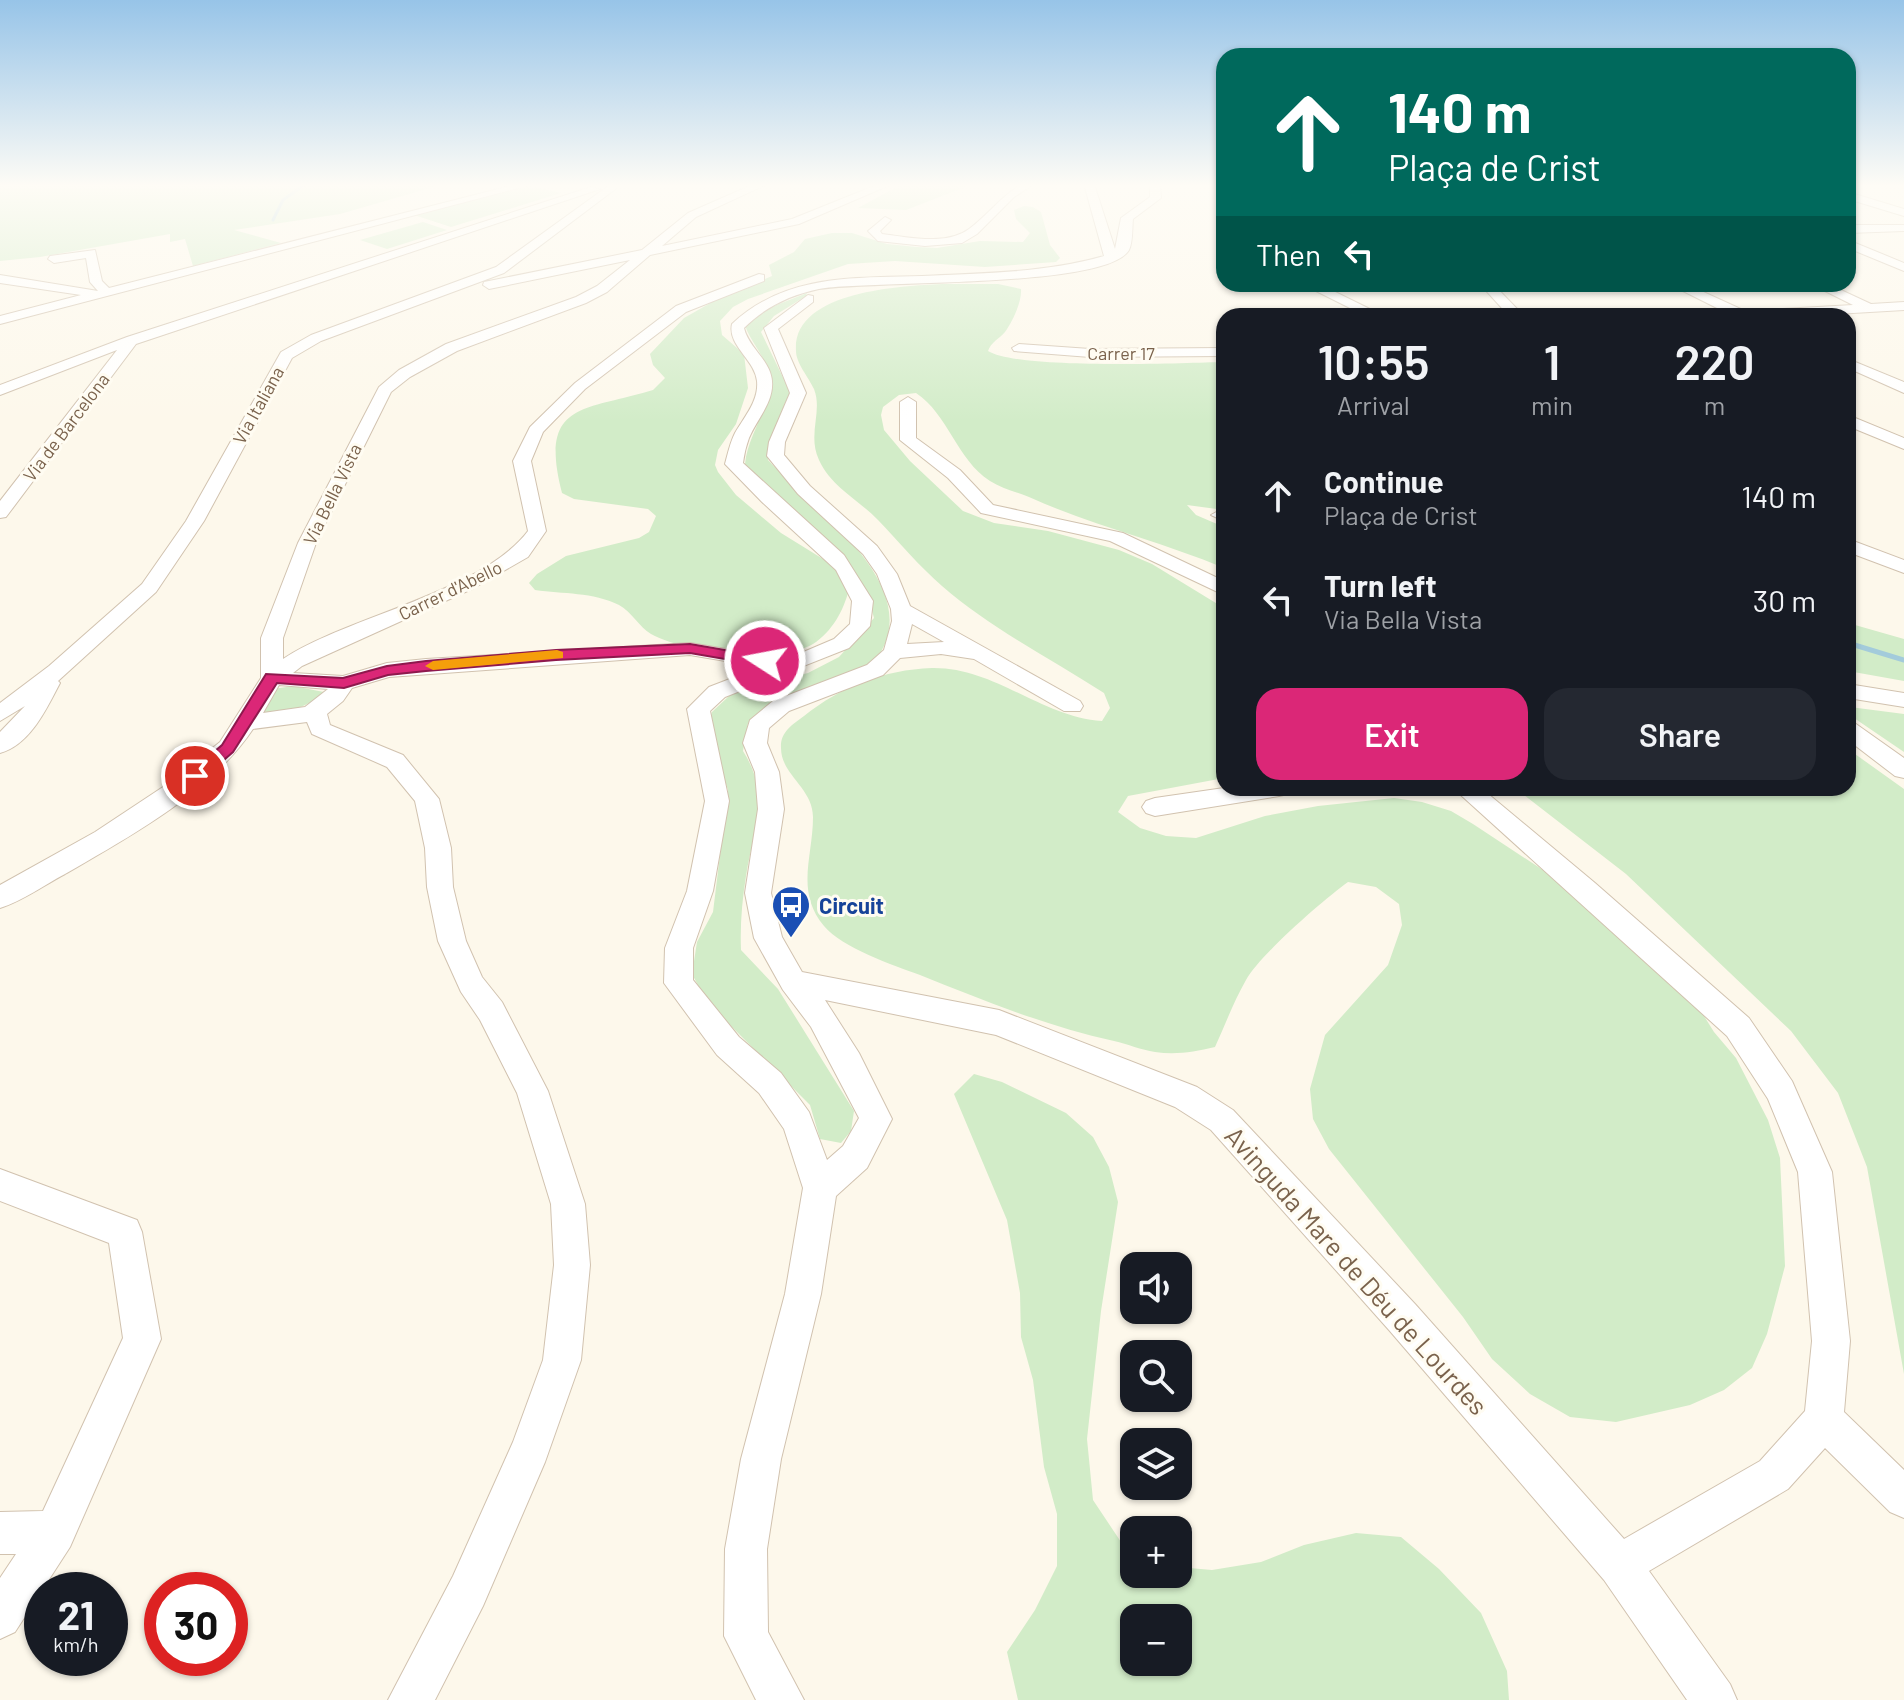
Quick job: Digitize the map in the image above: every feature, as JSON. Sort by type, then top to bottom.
[{"type":"street","points":[[93,263],[96,282],[103,293]]},
{"type":"street","points":[[0,320],[216,263]]},
{"type":"street","points":[[355,263],[361,265]]},
{"type":"street","points":[[0,390],[132,340],[366,263]]},
{"type":"street","name":"Via Italiana","points":[[57,671],[149,588],[175,553],[286,355],[316,338],[449,290],[511,263]]},
{"type":"street","points":[[449,290],[459,291],[594,263]]},
{"type":"street","name":"Via Bella Vista","points":[[272,678],[272,638],[307,543],[384,390],[404,372],[435,355],[581,300],[602,289],[632,263]]},
{"type":"street","points":[[820,1188],[855,1157],[876,1119],[822,1018],[793,982],[768,938],[758,893],[771,809],[767,772],[755,743],[758,725],[781,706],[875,670],[894,652],[902,621],[901,609],[887,574],[870,550],[804,490],[775,456],[777,442],[798,393],[783,354],[773,340],[771,328],[808,299],[830,289],[856,283],[994,276],[1099,263]]},
{"type":"street","name":"Carrer d'Abello","points":[[272,678],[294,661],[465,585],[521,553],[537,531],[522,461],[536,430],[580,386],[681,309],[759,278]]},
{"type":"street","points":[[0,279],[103,293]]},
{"type":"street","points":[[704,699],[746,678],[832,651],[851,635],[864,618],[863,598],[846,569],[823,544],[772,503],[734,464],[740,439],[760,407],[765,381],[755,356],[738,337],[737,327],[745,317],[762,307],[818,286],[855,281],[910,280]]},
{"type":"street","points":[[1325,292],[1360,308]]},
{"type":"street","points":[[1494,292],[1509,308]]},
{"type":"street","points":[[1692,292],[1728,308]]},
{"type":"street","points":[[1835,292],[1904,323]]},
{"type":"street","points":[[1856,309],[1904,306]]},
{"type":"street","name":"Via de Barcelona","points":[[0,513],[132,340]]},
{"type":"street","name":"Carrer 17","points":[[1019,348],[1090,353],[1216,352]]},
{"type":"street","points":[[1856,367],[1904,388]]},
{"type":"street","points":[[908,402],[908,440],[954,474],[987,509],[1116,537],[1216,585]]},
{"type":"street","points":[[1856,423],[1904,444]]},
{"type":"street","points":[[1856,548],[1904,568]]},
{"type":"street","points":[[1856,558],[1904,568]]},
{"type":"street","points":[[901,609],[1072,706]]},
{"type":"street","points":[[894,652],[941,648],[987,657]]},
{"type":"street","points":[[0,898],[104,839],[178,789],[228,748],[272,678],[344,683],[387,670],[426,666],[549,655],[703,650],[790,666]]},
{"type":"street","points":[[671,651],[698,662],[704,671],[704,699],[698,709],[698,719],[717,801],[700,891],[679,948],[679,983],[728,1046],[770,1083],[798,1122],[820,1188],[803,1294],[761,1459],[746,1549],[746,1636],[781,1700]]},
{"type":"street","points":[[0,714],[57,671]]},
{"type":"street","points":[[0,745],[30,718],[57,671]]},
{"type":"street","points":[[245,722],[316,714],[338,694],[344,683]]},
{"type":"street","points":[[1856,692],[1904,700]]},
{"type":"street","points":[[316,714],[320,729],[395,761],[427,799],[438,848],[440,887],[452,941],[471,984],[491,1011],[532,1091],[568,1204],[572,1265],[562,1360],[531,1448],[487,1548],[411,1700]]},
{"type":"street","points":[[1856,735],[1904,770]]},
{"type":"street","points":[[1155,807],[1227,796]]},
{"type":"street","points":[[1474,796],[1738,1027],[1781,1091],[1815,1172],[1831,1341],[1824,1420],[1774,1475],[1619,1565]]},
{"type":"street","name":"Avinguda Mare de Déu de Lourdes","points":[[793,982],[999,1023],[1186,1097],[1222,1120],[1402,1317],[1619,1565],[1714,1700]]},
{"type":"street","points":[[0,1185],[125,1232],[142,1339],[55,1532],[0,1617]]},
{"type":"street","points":[[1824,1420],[1904,1498]]},
{"type":"street","points":[[0,1533],[55,1532]]},
{"type":"green space","points":[[858,263],[848,264],[748,299],[733,307],[720,321],[722,335],[744,354],[748,388],[736,424],[718,450],[715,465],[736,495],[781,533],[836,567],[849,589],[836,620],[820,639],[799,650],[732,653],[665,640],[651,634],[624,608],[609,601],[535,590],[529,583],[537,574],[566,556],[639,538],[649,532],[656,516],[648,509],[574,499],[562,493],[556,463],[557,441],[562,426],[573,415],[588,408],[653,390],[665,378],[653,365],[650,354],[684,318],[714,301],[772,276],[769,265]]},
{"type":"green space","points":[[930,263],[1037,263],[985,267]]},
{"type":"green space","points":[[998,284],[1021,289],[1011,322],[988,351],[1006,357],[1102,364],[1216,362],[1216,509],[1187,505],[1196,515],[1216,524],[1216,565],[1077,517],[994,483],[969,461],[936,413],[916,393],[899,395],[883,407],[881,415],[884,430],[910,461],[963,511],[994,523],[1048,531],[1119,550],[1152,564],[1216,603],[1216,780],[1128,796],[1118,812],[1140,828],[1166,836],[1196,838],[1265,816],[1318,806],[1394,798],[1451,811],[1631,928],[1694,1000],[1714,1032],[1736,1058],[1768,1120],[1780,1158],[1785,1266],[1767,1334],[1752,1368],[1724,1390],[1690,1405],[1616,1422],[1570,1417],[1530,1394],[1492,1359],[1463,1317],[1329,1149],[1313,1119],[1310,1089],[1325,1035],[1388,965],[1402,925],[1399,904],[1376,887],[1348,882],[1323,901],[1253,969],[1215,1047],[1178,1053],[1145,1050],[1016,1012],[869,955],[843,942],[824,926],[815,913],[808,887],[812,807],[786,766],[781,748],[785,733],[818,705],[848,688],[880,676],[932,668],[977,675],[1080,718],[1102,721],[1110,708],[1104,693],[1000,629],[942,586],[878,520],[838,486],[819,460],[814,441],[816,398],[797,356],[799,331],[811,316],[830,304],[877,290]]},
{"type":"green space","points":[[807,293],[774,316],[761,332],[790,392],[767,450],[768,460],[829,519],[870,566],[883,590],[889,616],[886,641],[872,664],[792,696],[748,723],[743,751],[757,783],[759,799],[743,895],[741,950],[778,989],[854,1111],[851,1131],[841,1143],[820,1139],[810,1105],[707,1002],[692,974],[697,942],[713,912],[728,790],[708,730],[712,712],[729,696],[753,686],[808,673],[839,657],[874,618],[861,583],[842,556],[777,499],[745,464],[766,401],[769,379],[766,364],[744,322],[756,313]]},
{"type":"green space","points":[[1856,625],[1904,639],[1904,681],[1856,672]]},
{"type":"green space","points":[[293,686],[329,693],[297,709],[260,715],[273,689]]},
{"type":"green space","points":[[1856,708],[1904,714],[1904,752],[1856,719]]},
{"type":"green space","points":[[1856,755],[1904,789],[1904,1374],[1867,1167],[1838,1093],[1791,1031],[1626,874],[1525,796],[1856,796]]},
{"type":"green space","points":[[974,1074],[1002,1082],[1066,1113],[1093,1137],[1109,1167],[1118,1202],[1101,1311],[1087,1439],[1093,1500],[1120,1540],[1120,1588],[1192,1588],[1192,1568],[1212,1570],[1261,1562],[1304,1545],[1356,1533],[1401,1537],[1439,1569],[1481,1613],[1507,1671],[1509,1700],[1018,1700],[1007,1652],[1035,1610],[1057,1566],[1057,1514],[1044,1467],[1033,1380],[1021,1337],[1020,1293],[1007,1220],[954,1094]]},
{"type":"waterway","points":[[1856,645],[1904,660]]},
{"type":"slow traffic","points":[[433,666],[557,655]]},
{"type":"place","name":"Circuit","points":[[791,939]]},
{"type":"route","points":[[195,776],[228,748],[272,678],[307,678],[344,683],[387,670],[426,666],[556,655],[690,649],[765,661]]}]
